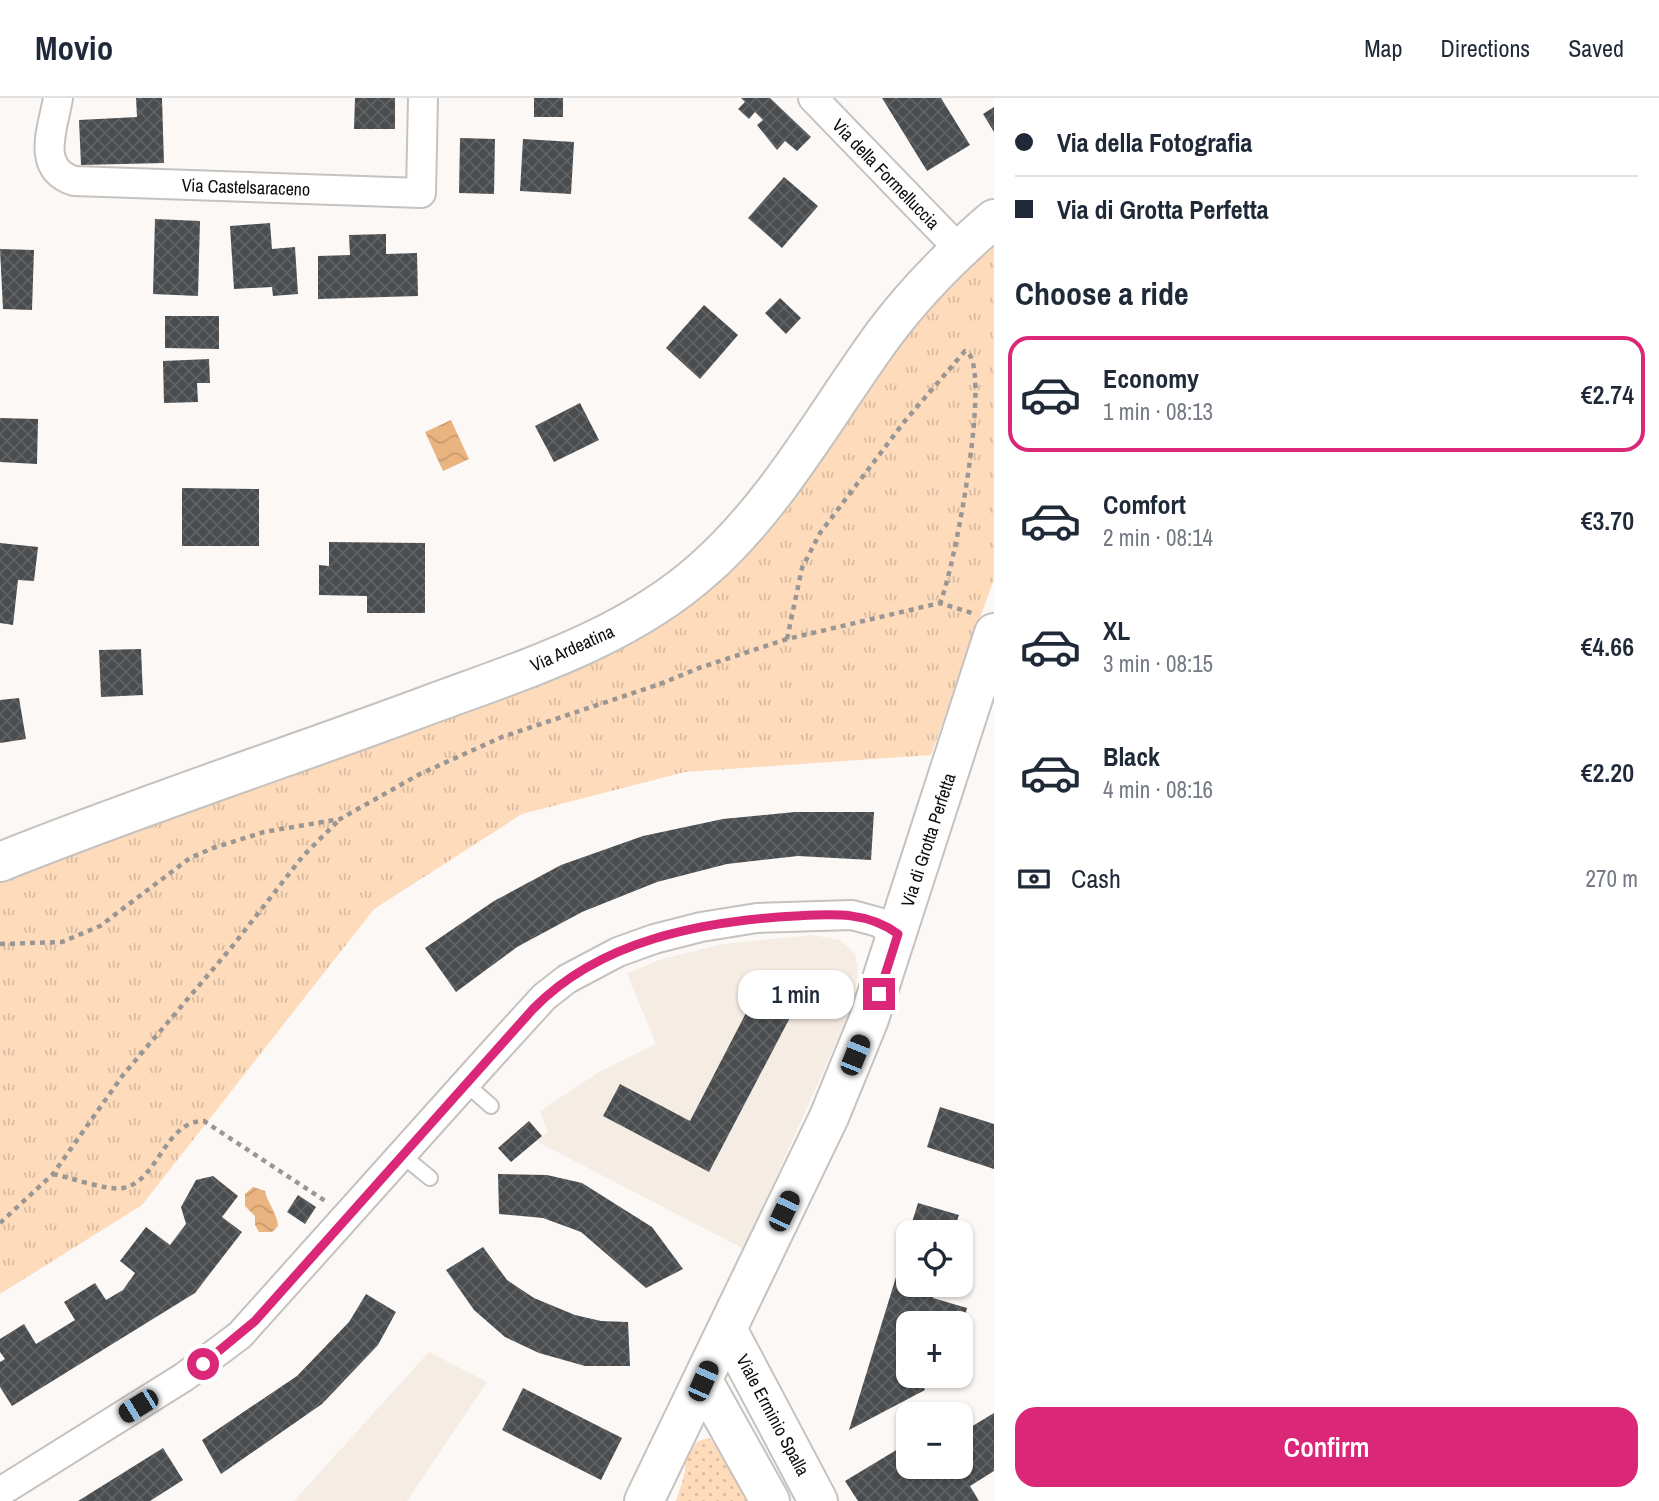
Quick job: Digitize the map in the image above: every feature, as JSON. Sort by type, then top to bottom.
[{"type":"main road","name":"Via Ardeatina","points":[[0,862],[131,811],[567,653],[657,605],[704,569],[743,530],[793,466],[898,316],[959,249],[994,219]]},
{"type":"main road","name":"Via di Grotta Perfetta","points":[[644,1501],[829,1117],[869,1019],[898,934],[989,625]]},
{"type":"main road","name":"Viale Erminio Spalla","points":[[727,1329],[818,1501]]},
{"type":"main road","points":[[703,1381],[770,1501]]},
{"type":"street","name":"Via Castelsaraceno","points":[[58,98],[49,153],[50,162],[55,173],[74,181],[421,193],[423,98]]},
{"type":"street","name":"Via della Formelluccia","points":[[813,98],[959,249]]},
{"type":"street","points":[[0,1492],[221,1351],[255,1321],[557,987],[583,969],[633,946],[718,924],[815,915],[852,915],[871,919],[898,934]]},
{"type":"lane","points":[[467,1084],[491,1106]]},
{"type":"lane","points":[[403,1156],[430,1178]]},
{"type":"path","points":[[787,639],[802,568],[820,533],[943,373],[965,351],[978,356]]},
{"type":"path","points":[[940,603],[959,559],[965,535]]},
{"type":"path","points":[[0,1223],[52,1174],[124,1075],[231,948],[303,856],[340,819],[421,774],[502,737],[787,639],[940,603],[989,625]]},
{"type":"path","points":[[0,944],[62,942],[100,926],[148,888],[201,853],[264,832],[340,819]]},
{"type":"path","points":[[52,1174],[120,1189],[137,1183],[179,1130],[191,1121],[204,1121],[349,1216]]},
{"type":"shaded area","points":[[812,935],[840,940],[855,954],[858,970],[854,1002],[744,1249],[536,1141],[548,1132],[540,1111],[599,1072],[656,1044],[627,973],[662,959],[723,944]]},
{"type":"shaded area","points":[[429,1352],[487,1382],[407,1501],[294,1501]]},
{"type":"green space","points":[[994,237],[994,579],[931,755],[685,772],[522,814],[374,909],[142,1205],[0,1294],[0,880],[706,590],[785,512],[933,295]]},
{"type":"green space","points":[[709,1438],[721,1450],[747,1501],[676,1501],[685,1473],[685,1456],[698,1441]]},
{"type":"water","points":[[451,420],[469,459],[443,471],[425,432]]},
{"type":"water","points":[[253,1187],[265,1191],[278,1222],[272,1232],[259,1232],[255,1225],[255,1216],[245,1206],[245,1194]]},
{"type":"building","points":[[136,98],[162,98],[164,163],[81,165],[79,120],[137,117]]},
{"type":"building","points":[[355,98],[395,98],[395,129],[354,129]]},
{"type":"building","points":[[534,98],[563,98],[563,117],[534,117]]},
{"type":"building","points":[[741,98],[770,98],[811,137],[797,151],[785,141],[777,150],[757,125],[763,120],[755,112],[749,119],[738,109],[745,102]]},
{"type":"building","points":[[882,98],[941,98],[970,145],[927,171]]},
{"type":"building","points":[[994,107],[994,132],[983,114]]},
{"type":"building","points":[[460,138],[495,139],[494,194],[459,193]]},
{"type":"building","points":[[523,139],[574,142],[571,194],[520,191]]},
{"type":"building","points":[[784,177],[818,206],[782,248],[748,218]]},
{"type":"building","points":[[155,219],[200,221],[198,296],[153,294]]},
{"type":"building","points":[[270,223],[272,249],[295,247],[298,294],[273,296],[272,287],[234,289],[230,226]]},
{"type":"building","points":[[386,234],[386,254],[417,253],[418,296],[318,299],[318,256],[350,255],[349,235]]},
{"type":"building","points":[[0,249],[34,250],[32,310],[3,309]]},
{"type":"building","points":[[780,298],[801,318],[786,334],[765,313]]},
{"type":"building","points":[[704,305],[738,335],[700,379],[666,348]]},
{"type":"building","points":[[165,316],[219,316],[219,349],[165,348]]},
{"type":"building","points":[[209,359],[210,383],[197,383],[198,402],[164,403],[163,361]]},
{"type":"building","points":[[580,403],[599,440],[554,462],[535,426]]},
{"type":"building","points":[[0,418],[38,419],[37,464],[0,462]]},
{"type":"building","points":[[182,488],[259,489],[259,546],[182,546]]},
{"type":"building","points":[[329,542],[425,543],[425,613],[367,613],[367,596],[319,595],[319,565],[329,566]]},
{"type":"building","points":[[0,543],[38,547],[34,581],[18,580],[13,625],[0,623]]},
{"type":"building","points":[[141,649],[143,695],[101,697],[99,650]]},
{"type":"building","points":[[19,698],[26,739],[0,743],[0,700]]},
{"type":"building","points":[[795,812],[874,812],[871,860],[798,856],[727,864],[657,882],[582,912],[517,947],[456,992],[425,948],[494,901],[561,865],[643,836],[723,819]]},
{"type":"building","points":[[788,977],[806,987],[709,1172],[603,1116],[620,1084],[690,1121],[762,982],[780,991]]},
{"type":"building","points":[[940,1107],[994,1124],[994,1169],[927,1147]]},
{"type":"building","points":[[529,1121],[542,1136],[511,1162],[498,1148]]},
{"type":"building","points":[[498,1174],[547,1175],[582,1183],[652,1227],[683,1269],[646,1288],[581,1232],[543,1218],[499,1214]]},
{"type":"building","points":[[213,1176],[238,1196],[222,1217],[242,1232],[195,1293],[12,1406],[0,1387],[0,1362],[5,1359],[0,1352],[0,1339],[24,1324],[36,1344],[75,1320],[64,1302],[95,1283],[106,1300],[123,1290],[135,1273],[120,1261],[146,1227],[170,1245],[186,1224],[181,1207],[196,1180]]},
{"type":"building","points":[[298,1195],[316,1207],[305,1224],[287,1212]]},
{"type":"building","points":[[918,1203],[959,1215],[957,1220],[913,1220]]},
{"type":"building","points":[[483,1247],[507,1280],[534,1298],[575,1315],[601,1321],[628,1322],[630,1366],[585,1366],[539,1353],[505,1337],[474,1310],[446,1270]]},
{"type":"building","points":[[896,1277],[896,1297],[933,1297],[967,1308],[966,1311],[896,1311],[896,1388],[925,1390],[902,1402],[896,1402],[896,1405],[849,1430]]},
{"type":"building","points":[[366,1294],[396,1312],[378,1345],[322,1404],[221,1474],[202,1440],[297,1376],[349,1322]]},
{"type":"building","points":[[523,1388],[622,1438],[601,1480],[502,1430]]},
{"type":"building","points":[[994,1413],[994,1471],[970,1486],[979,1501],[858,1501],[845,1481],[896,1450],[896,1479],[973,1479],[973,1426]]},
{"type":"building","points":[[163,1448],[183,1480],[150,1501],[78,1501]]},
{"type":"route","points":[[203,1364],[255,1321],[544,997],[583,969],[633,946],[701,927],[757,918],[852,915],[878,922],[898,934],[879,994]]}]
